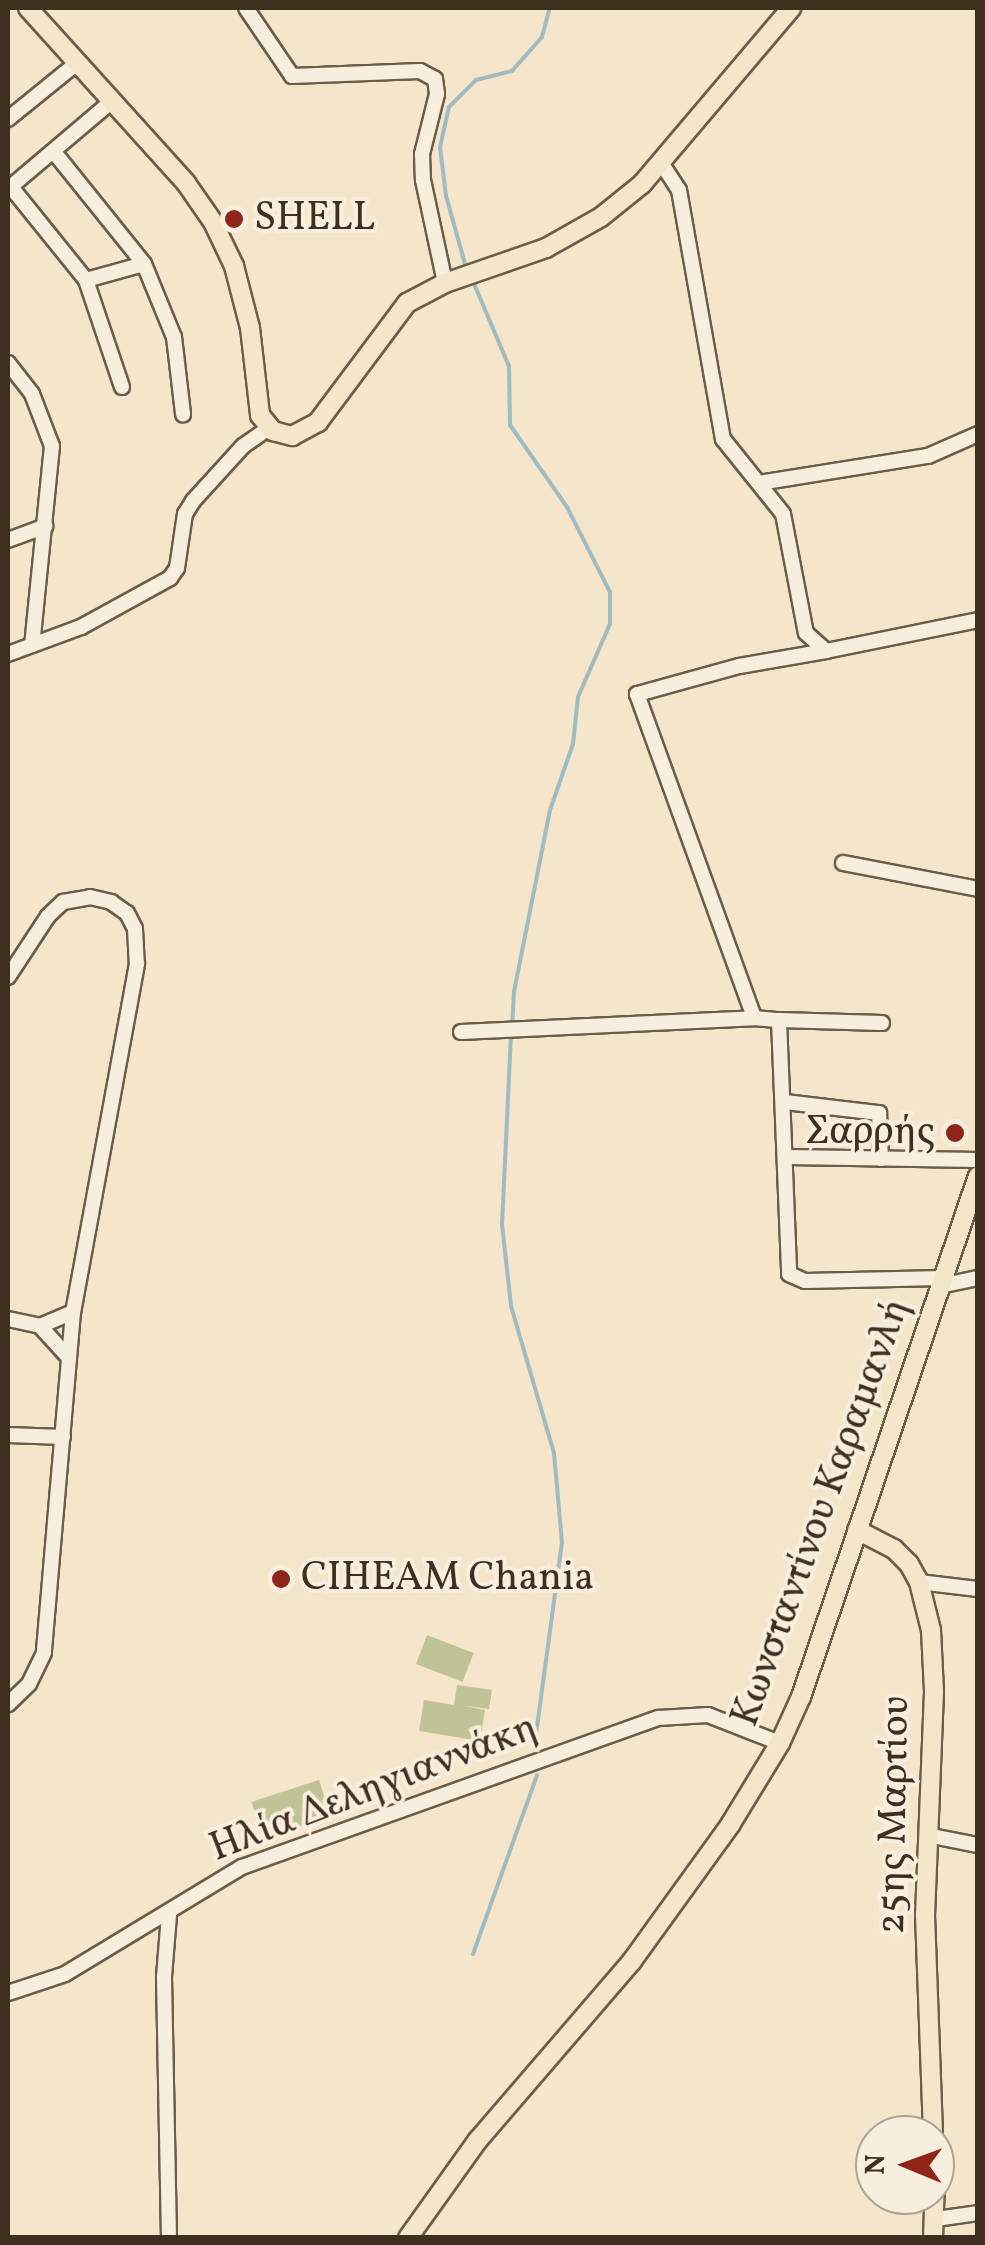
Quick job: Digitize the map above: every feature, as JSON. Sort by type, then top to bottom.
[{"type":"main road","points":[[28,8],[186,183],[212,222],[234,266],[250,328],[258,408],[269,428],[292,436],[311,428],[395,315],[450,282],[568,237],[623,200],[662,164],[791,8]]},
{"type":"main road","name":"Κωνσταντίνου Καραμανλή","points":[[408,2238],[478,2140],[632,1961],[730,1825],[780,1743],[801,1697],[978,1176]]},
{"type":"main road","name":"25ης Μαρτίου","points":[[857,1530],[902,1555],[918,1582],[931,1630],[934,1692],[924,1914],[932,2115]]},
{"type":"street","points":[[252,9],[292,76],[420,71],[435,79],[437,94],[422,154],[428,212],[450,282]]},
{"type":"street","points":[[8,119],[77,62]]},
{"type":"street","points":[[112,101],[9,188],[86,280],[122,387]]},
{"type":"street","points":[[54,152],[144,264],[174,337],[183,414]]},
{"type":"street","points":[[662,164],[679,190],[714,411],[723,439],[783,514],[806,633],[826,651]]},
{"type":"street","points":[[86,280],[144,264]]},
{"type":"street","points":[[8,363],[32,394],[50,434],[52,455],[32,645]]},
{"type":"street","points":[[8,654],[80,626],[170,578],[177,568],[185,514],[193,501],[244,446],[269,428]]},
{"type":"street","points":[[758,484],[928,456],[978,434]]},
{"type":"street","points":[[8,540],[46,526]]},
{"type":"street","points":[[754,1018],[636,694],[740,666],[978,620]]},
{"type":"street","points":[[843,863],[978,888]]},
{"type":"street","points":[[8,977],[48,916],[62,902],[90,897],[111,902],[127,913],[135,929],[137,964],[74,1312],[44,1653],[29,1684],[8,1704]]},
{"type":"street","points":[[460,1032],[754,1018],[882,1023]]},
{"type":"street","points":[[779,1020],[789,1274],[805,1281],[942,1282],[978,1278]]},
{"type":"street","points":[[785,1102],[879,1113],[882,1159]]},
{"type":"street","points":[[787,1157],[978,1160]]},
{"type":"street","points":[[40,1326],[74,1312]]},
{"type":"street","points":[[8,1318],[40,1326],[69,1358]]},
{"type":"street","points":[[8,1435],[64,1437]]},
{"type":"street","points":[[918,1582],[978,1588]]},
{"type":"street","name":"Ηλία Δεληγιαννάκη","points":[[8,1994],[65,1974],[242,1867],[659,1718],[708,1715],[780,1743]]},
{"type":"street","points":[[927,1835],[978,1845]]},
{"type":"street","points":[[168,1915],[164,1977],[168,2238]]},
{"type":"street","points":[[935,2228],[978,2213]]},
{"type":"green space","points":[[427,1635],[474,1653],[463,1682],[416,1664]]},
{"type":"green space","points":[[457,1685],[492,1690],[489,1709],[460,1705],[485,1710],[480,1741],[419,1731],[424,1700],[454,1705]]},
{"type":"green space","points":[[319,1780],[331,1816],[263,1838],[251,1802]]},
{"type":"waterway","points":[[467,271],[446,196],[440,147],[449,107],[476,80],[512,71],[542,37],[550,8]]},
{"type":"waterway","points":[[472,279],[509,366],[510,425],[567,507],[610,592],[610,624],[578,697],[573,744],[550,810],[514,991],[512,1024]]},
{"type":"waterway","points":[[511,1034],[502,1224],[511,1306],[554,1453],[562,1542],[534,1749]]},
{"type":"waterway","points":[[473,1954],[537,1775]]},
{"type":"place","name":"SHELL","points":[[234,219]]},
{"type":"place","name":"Σαρρής","points":[[955,1133]]},
{"type":"place","name":"CIHEAM Chania","points":[[281,1579]]}]
